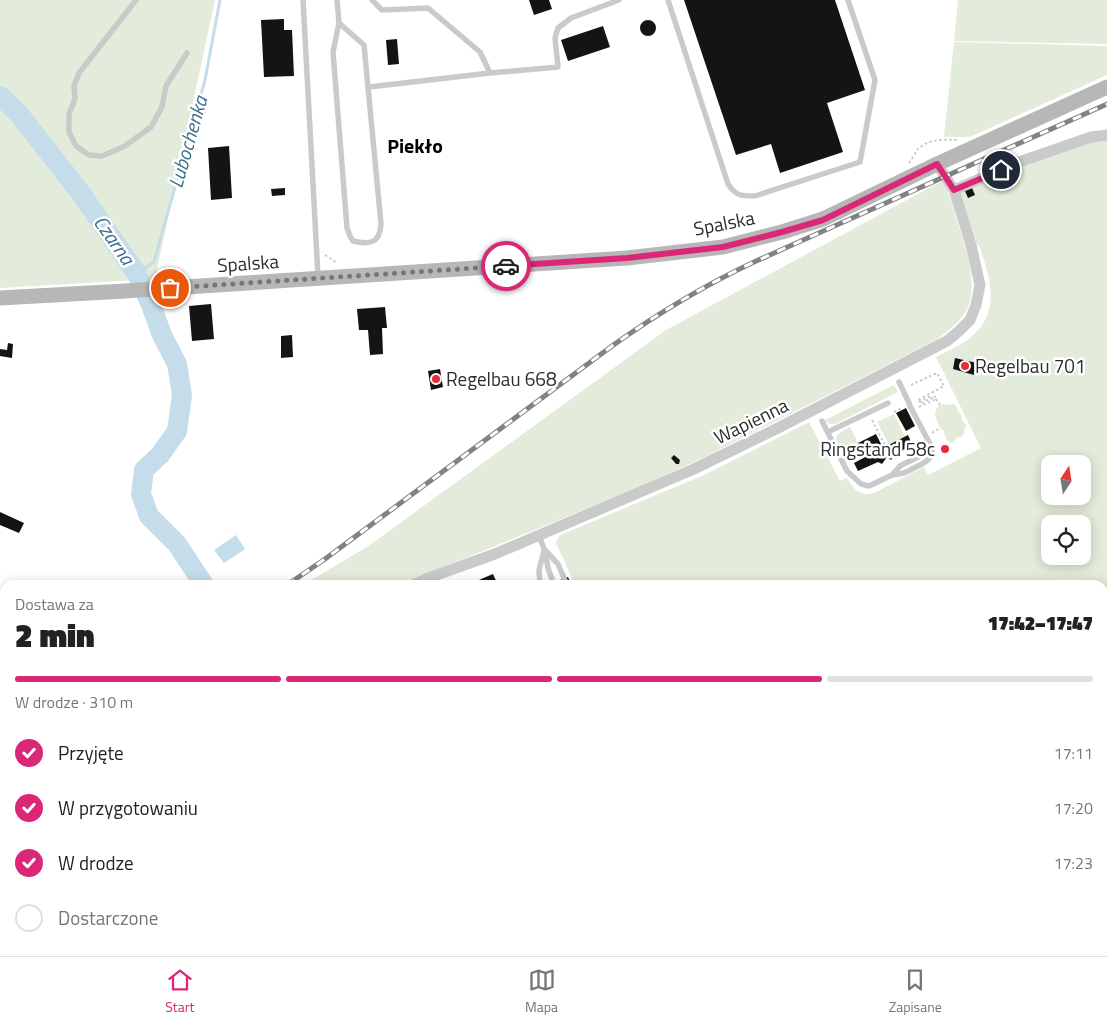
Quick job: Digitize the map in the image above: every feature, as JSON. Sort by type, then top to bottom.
[{"type":"street","name":"Spalska","points":[[0,298],[627,258],[723,247],[823,220],[937,164],[1107,87]]},
{"type":"street","points":[[954,190],[1016,163],[1090,137],[1107,135]]},
{"type":"street","name":"Wapienna","points":[[423,580],[495,554],[694,469],[947,341],[970,320],[976,305],[980,285],[971,245],[954,190],[937,164]]},
{"type":"lane","points":[[136,0],[79,73],[74,86],[75,99],[69,114],[69,132],[76,146],[89,155],[102,156],[125,146],[151,127],[162,107],[166,86],[187,53]]},
{"type":"lane","points":[[303,0],[318,278]]},
{"type":"lane","points":[[337,0],[339,23],[333,52],[347,228],[353,241],[362,244],[370,243],[377,239],[381,224],[369,87],[364,45],[339,23]]},
{"type":"lane","points":[[372,0],[382,10],[428,8],[480,52],[490,73]]},
{"type":"lane","points":[[369,87],[558,67],[555,38],[558,28],[571,18],[619,0]]},
{"type":"lane","points":[[668,0],[728,184],[734,192],[744,196],[755,196],[860,162],[875,80],[848,0]]},
{"type":"lane","points":[[822,421],[847,471],[861,484],[869,486],[892,475],[916,467],[928,460],[932,450],[911,403],[899,382]]},
{"type":"lane","points":[[828,432],[888,403]]},
{"type":"lane","points":[[892,475],[900,466],[924,454]]},
{"type":"lane","points":[[539,535],[552,580]]},
{"type":"lane","points":[[540,580],[539,570],[544,549]]},
{"type":"lane","points":[[544,549],[558,564],[565,580]]},
{"type":"path","points":[[908,165],[919,149],[930,142],[944,139],[958,140]]},
{"type":"path","points":[[324,252],[324,255],[339,264]]},
{"type":"path","points":[[902,389],[937,373],[944,386],[926,396]]},
{"type":"path","points":[[932,392],[940,405]]},
{"type":"path","points":[[911,403],[916,403],[931,396],[932,398],[918,407],[936,399]]},
{"type":"path","points":[[869,412],[886,447]]},
{"type":"path","points":[[936,430],[940,428]]},
{"type":"green space","points":[[0,0],[215,0],[155,279],[0,288]]},
{"type":"green space","points":[[958,0],[1107,0],[1107,44],[954,41]]},
{"type":"green space","points":[[954,42],[1107,46],[1107,75],[970,137],[944,137]]},
{"type":"green space","points":[[1107,140],[1107,580],[573,580],[556,542],[560,535],[704,475],[809,422],[840,481],[847,478],[854,489],[865,494],[874,493],[924,467],[928,475],[981,448],[936,357],[970,338],[980,328],[990,306],[991,294],[987,270],[960,192],[1018,167],[1091,141]]},
{"type":"green space","points":[[942,181],[951,201],[964,241],[972,287],[968,307],[962,317],[936,340],[705,457],[637,488],[408,580],[311,580],[367,547],[666,330]]},
{"type":"green space","points":[[894,385],[898,392],[837,423],[830,424],[825,420]]},
{"type":"green space","points":[[943,404],[953,404],[956,406],[966,425],[963,435],[957,437],[953,443],[949,442],[936,418],[936,409]]},
{"type":"green space","points":[[894,414],[905,437],[889,445],[877,422]]},
{"type":"green space","points":[[850,427],[858,443],[841,452],[836,436]]},
{"type":"water","points":[[236,535],[245,549],[224,563],[214,550]]},
{"type":"building","points":[[529,0],[549,0],[552,9],[534,15]]},
{"type":"building","points":[[684,0],[835,0],[865,90],[827,103],[843,152],[780,173],[771,144],[736,155]]},
{"type":"building","points":[[284,19],[284,30],[292,30],[294,76],[264,77],[261,20]]},
{"type":"building","points":[[648,20],[656,28],[648,36],[640,28]]},
{"type":"building","points":[[603,26],[610,47],[568,61],[561,40]]},
{"type":"building","points":[[397,39],[399,64],[388,65],[386,40]]},
{"type":"building","points":[[229,146],[232,198],[211,200],[208,148]]},
{"type":"building","points":[[285,188],[285,195],[272,196],[271,189]]},
{"type":"building","points":[[972,188],[975,195],[968,198],[965,191]]},
{"type":"building","points":[[211,304],[214,339],[192,341],[189,306]]},
{"type":"building","points":[[385,307],[387,328],[382,328],[383,354],[370,355],[368,330],[359,330],[357,309]]},
{"type":"building","points":[[292,335],[293,357],[281,358],[281,336]]},
{"type":"building","points":[[8,343],[13,344],[12,358],[0,356],[0,349],[7,350]]},
{"type":"building","name":"Regelbau 701","points":[[955,358],[977,363],[974,375],[953,369]]},
{"type":"building","name":"Regelbau 668","points":[[440,369],[443,387],[431,390],[428,371]]},
{"type":"building","points":[[906,408],[915,426],[906,431],[896,413]]},
{"type":"building","points":[[876,434],[883,448],[908,435],[912,444],[908,451],[904,449],[899,455],[895,453],[891,460],[887,457],[882,464],[878,462],[858,471],[854,463],[865,457],[858,443]]},
{"type":"building","name":"Ringstand 58c","points":[[947,444],[950,446],[950,449],[944,453],[941,449]]},
{"type":"building","points":[[674,455],[680,460],[679,464],[676,464],[671,458]]},
{"type":"building","points":[[0,512],[24,523],[19,533],[0,525]]},
{"type":"building","points":[[493,574],[496,580],[479,580]]},
{"type":"waterway","name":"Lubochenka","points":[[137,274],[154,262],[205,80],[220,0]]},
{"type":"waterway","name":"Czarna","points":[[0,96],[18,113],[80,192],[137,274],[162,335],[177,364],[182,395],[177,431],[160,455],[144,470],[141,494],[149,516],[177,544],[201,580]]},
{"type":"railway","points":[[294,580],[612,346],[681,301],[754,262],[1107,104]]},
{"type":"way so far","points":[[170,288],[506,266]]},
{"type":"place","name":"Regelbau 701","points":[[965,366]]},
{"type":"place","name":"Regelbau 668","points":[[436,379]]},
{"type":"place","name":"Ringstand 58c","points":[[945,449]]},
{"type":"district","name":"Piekło","points":[[415,146]]},
{"type":"route","points":[[506,266],[627,258],[723,247],[823,220],[937,164],[954,190],[1001,170]]}]
